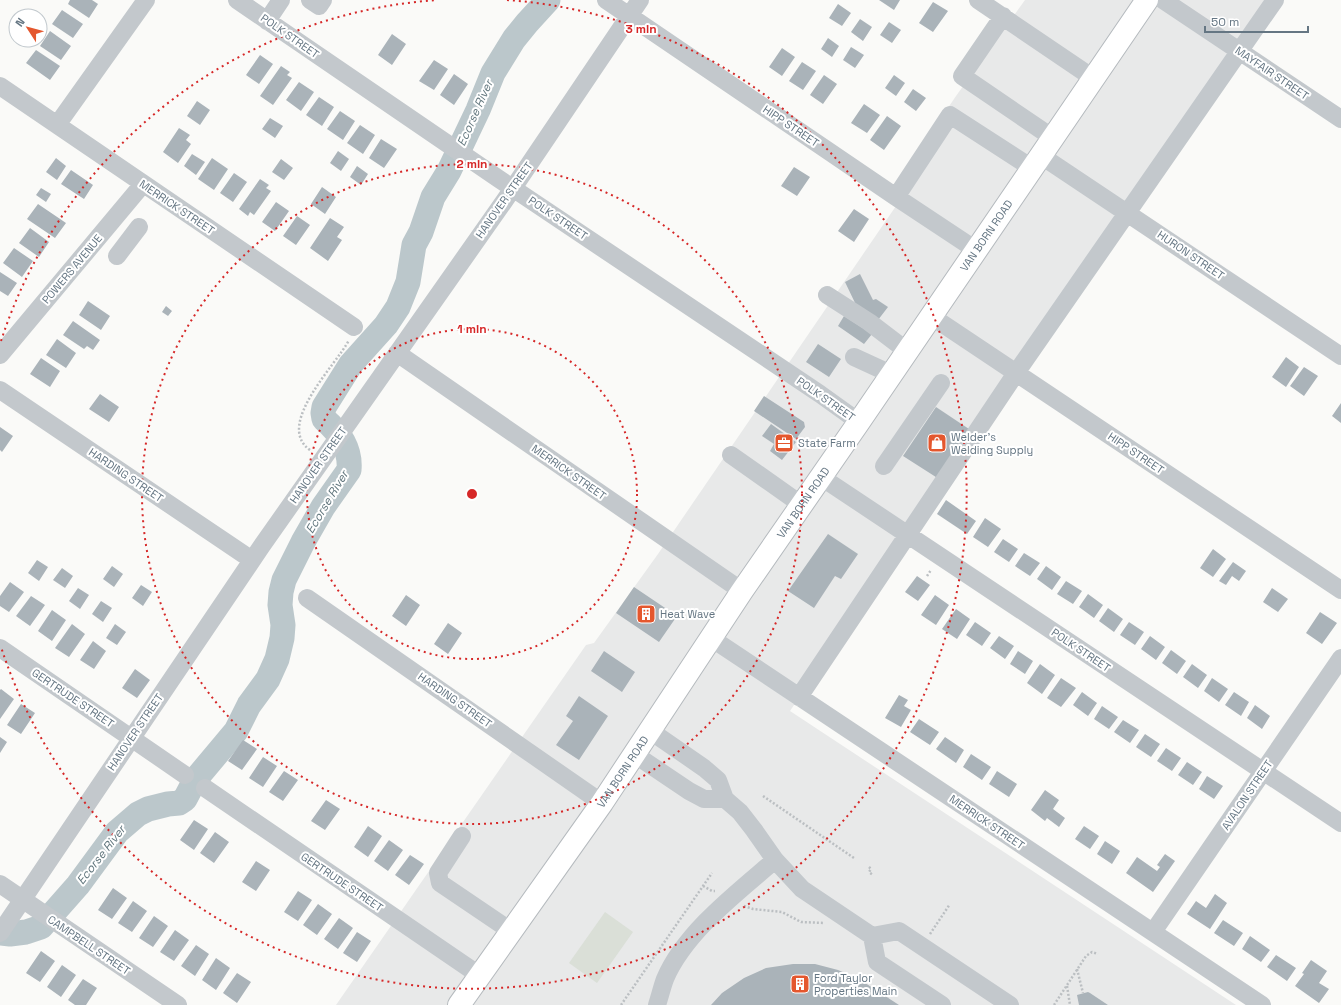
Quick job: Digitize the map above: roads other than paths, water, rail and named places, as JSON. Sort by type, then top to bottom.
[{"type":"main road","name":"VAN BORN ROAD","points":[[465,1003],[479,975],[602,803],[742,590],[892,374],[1147,0]]},
{"type":"street","points":[[56,125],[146,0]]},
{"type":"street","name":"POLK STREET","points":[[237,0],[859,422]]},
{"type":"street","points":[[268,21],[281,0]]},
{"type":"street","points":[[310,0],[319,6],[323,0]]},
{"type":"street","name":"HIPP STREET","points":[[606,0],[976,250]]},
{"type":"street","name":"HANOVER STREET","points":[[3,928],[252,560],[320,453],[347,424],[513,187],[640,0]]},
{"type":"street","points":[[978,0],[1093,78]]},
{"type":"street","name":"MAYFAIR STREET","points":[[1163,0],[1341,119]]},
{"type":"street","points":[[800,697],[1016,373],[1275,0]]},
{"type":"street","points":[[1003,16],[962,76],[1053,138]]},
{"type":"street","name":"MERRICK STREET","points":[[0,86],[353,327]]},
{"type":"street","name":"HURON STREET","points":[[896,197],[950,115],[1127,213],[1341,356]]},
{"type":"street","name":"POWERS AVENUE","points":[[0,355],[143,184]]},
{"type":"street","points":[[117,256],[139,227]]},
{"type":"street","points":[[827,295],[869,322],[907,351]]},
{"type":"street","name":"HIPP STREET","points":[[931,316],[1341,590]]},
{"type":"street","name":"MERRICK STREET","points":[[397,353],[742,590]]},
{"type":"street","points":[[854,357],[892,374]]},
{"type":"street","points":[[884,466],[941,383]]},
{"type":"street","name":"HARDING STREET","points":[[0,390],[252,560]]},
{"type":"street","points":[[731,455],[802,505]]},
{"type":"street","name":"POLK STREET","points":[[821,477],[1341,823]]},
{"type":"street","name":"HARDING STREET","points":[[307,598],[602,803]]},
{"type":"street","name":"MERRICK STREET","points":[[711,638],[1262,1005]]},
{"type":"street","name":"GERTRUDE STREET","points":[[0,648],[185,775]]},
{"type":"street","name":"AVALON STREET","points":[[1153,932],[1341,658]]},
{"type":"street","points":[[649,730],[704,768],[718,780],[725,799],[740,812],[775,860],[802,889],[872,936],[899,931],[1010,1005]]},
{"type":"street","points":[[634,754],[689,791],[704,799],[725,799]]},
{"type":"street","name":"GERTRUDE STREET","points":[[205,788],[479,975]]},
{"type":"street","points":[[462,836],[438,873],[440,883],[511,931]]},
{"type":"street","points":[[657,1005],[666,978],[673,964],[697,932],[732,898],[775,860]]},
{"type":"street","name":"CAMPBELL STREET","points":[[0,884],[178,1005]]},
{"type":"street","points":[[872,936],[877,962],[942,1005]]},
{"type":"waterway","name":"Ecorse River","points":[[0,933],[10,934],[26,932],[41,927],[78,885],[117,832],[138,814],[148,809],[179,803],[185,799],[195,780],[236,731],[249,705],[268,679],[277,659],[282,638],[283,625],[280,605],[284,580],[323,507],[349,470],[346,448],[339,435],[324,419],[324,407],[351,364],[386,325],[398,307],[408,282],[414,245],[421,232],[433,197],[449,171],[478,110],[493,73],[514,39],[548,0]]},
{"type":"place","name":"State Farm","points":[[784,443]]},
{"type":"place","name":"Welder's Welding Supply","points":[[937,443]]},
{"type":"place","name":"Heat Wave","points":[[646,614]]},
{"type":"place","name":"Ford Taylor Properties Main","points":[[800,984]]}]
